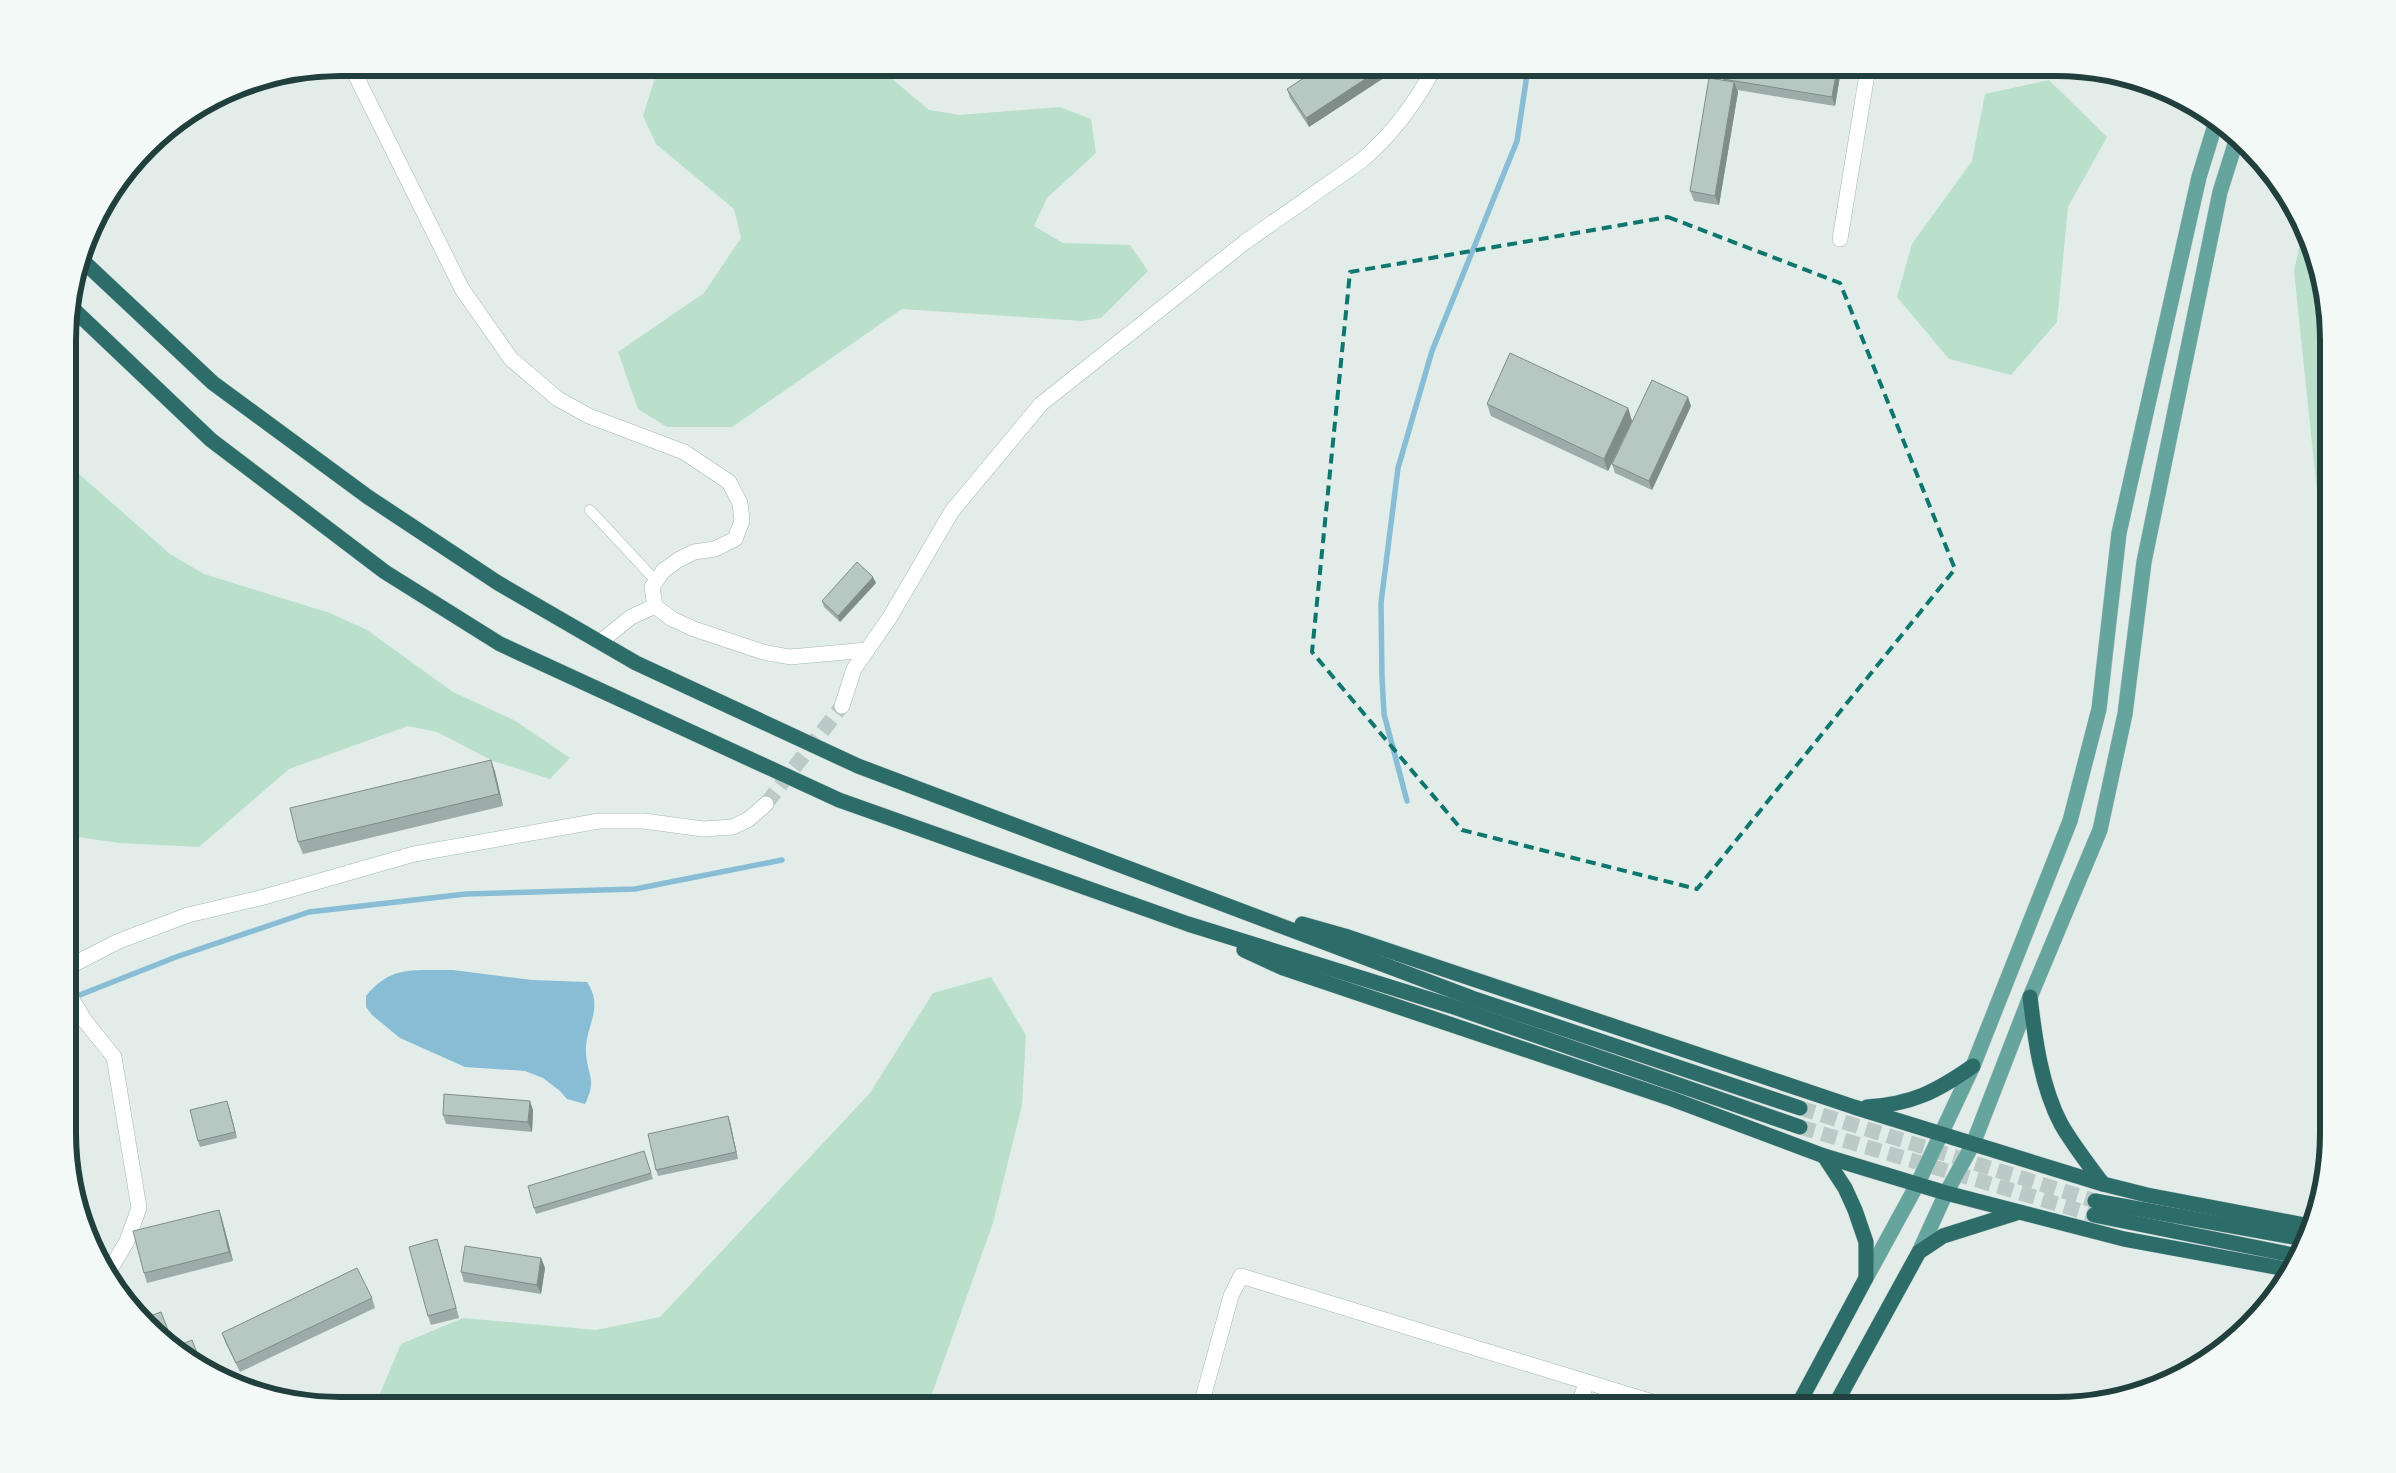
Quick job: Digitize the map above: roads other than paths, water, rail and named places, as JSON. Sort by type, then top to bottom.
[{"type":"highway","points":[[87,265],[213,383],[376,502],[498,583],[636,663],[858,766],[1472,998],[1800,1108]]},
{"type":"highway","points":[[78,314],[211,440],[385,572],[500,644],[839,800],[1188,924],[1451,1006],[1800,1127]]},
{"type":"highway","points":[[1201,895],[1348,937],[1854,1108],[1942,1133],[2103,1184],[2147,1195],[2303,1225]]},
{"type":"highway","points":[[1188,924],[1283,968],[1672,1099],[1824,1156],[2016,1213],[2124,1238],[2282,1268]]},
{"type":"highway","points":[[2030,997],[2034,1038],[2047,1085],[2061,1122],[2081,1156],[2103,1184]]},
{"type":"highway","points":[[1854,1108],[1896,1105],[1928,1094],[1973,1066]]},
{"type":"highway","points":[[1802,1397],[1866,1278],[1866,1242],[1855,1210],[1845,1188],[1824,1156]]},
{"type":"highway","points":[[2290,1254],[2094,1208],[2298,1238]]},
{"type":"highway","points":[[1839,1397],[1919,1252],[1943,1236],[2016,1213]]},
{"type":"main road","points":[[1866,1278],[1918,1183],[1973,1066],[2070,821],[2097,718],[2119,533],[2199,177],[2214,129]]},
{"type":"main road","points":[[1919,1252],[1946,1193],[1973,1144],[2030,997],[2100,830],[2125,714],[2144,562],[2220,192],[2234,146]]},
{"type":"street","points":[[356,76],[462,288],[511,359],[558,399],[588,416],[684,452],[729,482],[740,503],[742,521],[734,539],[715,549],[694,552],[678,560],[663,571],[652,588],[655,606],[672,619],[694,629],[763,652],[790,657],[867,650]]},
{"type":"street","points":[[842,706],[854,669],[890,617],[952,511],[1041,404],[1245,242],[1378,147],[1407,114],[1429,76]]},
{"type":"street","points":[[1840,239],[1867,76]]},
{"type":"street","points":[[600,642],[631,617],[655,606]]},
{"type":"street","points":[[76,963],[119,941],[188,915],[264,897],[414,854],[599,821],[644,821],[703,829],[733,826],[749,819],[766,804]]},
{"type":"street","points":[[76,1006],[85,1021],[114,1057],[139,1208],[127,1240],[112,1265]]},
{"type":"street","points":[[1203,1397],[1231,1296],[1241,1276],[1636,1397]]},
{"type":"street","points":[[1581,1397],[1587,1382]]},
{"type":"lane","points":[[590,510],[656,581]]},
{"type":"water","points":[[416,970],[453,970],[532,980],[587,982],[592,992],[594,1010],[586,1044],[591,1083],[589,1096],[585,1104],[567,1099],[543,1078],[525,1071],[465,1067],[400,1038],[372,1015],[366,1007],[366,996],[385,979],[395,974]]},
{"type":"waterway","points":[[1407,801],[1384,714],[1382,677],[1381,603],[1398,468],[1432,351],[1517,141],[1527,76]]},
{"type":"waterway","points":[[76,996],[176,957],[309,912],[466,894],[635,889],[782,860]]},
{"type":"tunnel","points":[[766,804],[842,706]]},
{"type":"tunnel","points":[[1800,1108],[2095,1201]]},
{"type":"tunnel","points":[[1800,1127],[2094,1215]]}]
